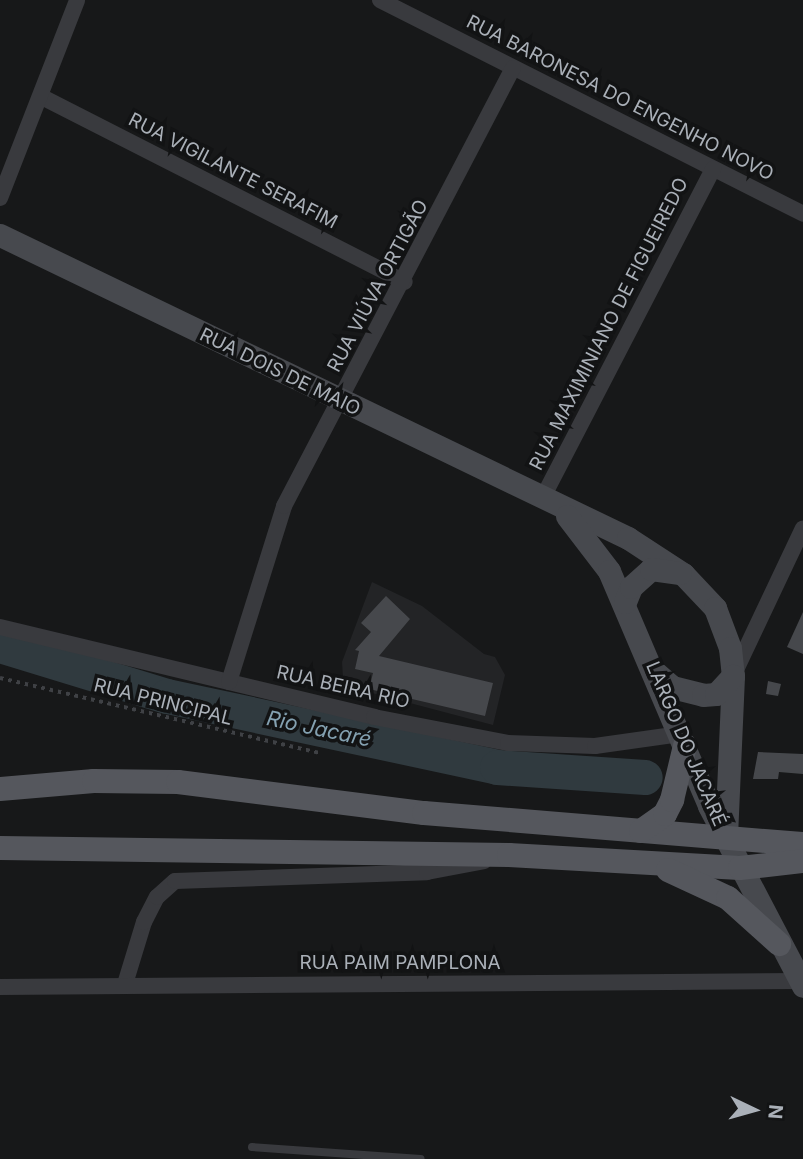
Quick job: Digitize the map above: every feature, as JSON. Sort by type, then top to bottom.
[{"type":"main road","points":[[641,831],[665,814],[672,800],[683,740]]},
{"type":"main road","points":[[0,789],[94,781],[178,782],[424,813],[803,844]]},
{"type":"main road","points":[[0,848],[509,855],[644,860],[740,868],[803,861]]},
{"type":"main road","points":[[644,860],[713,889],[779,944]]},
{"type":"street","points":[[0,198],[42,97],[77,0]]},
{"type":"street","name":"RUA BARONESA DO ENGENHO NOVO","points":[[380,0],[803,214]]},
{"type":"street","name":"RUA VIÚVA ORTIGÃO","points":[[229,682],[284,506],[405,282],[513,68]]},
{"type":"street","name":"RUA VIGILANTE SERAFIM","points":[[42,97],[405,282]]},
{"type":"street","name":"RUA MAXIMINIANO DE FIGUEIREDO","points":[[551,504],[713,169]]},
{"type":"street","name":"RUA DOIS DE MAIO","points":[[0,235],[551,504]]},
{"type":"street","name":"LARGO DO JACARÉ","points":[[551,504],[628,538],[683,574],[715,608],[730,648],[733,676],[726,838]]},
{"type":"street","name":"LARGO DO JACARÉ","points":[[551,504],[598,552],[625,602],[726,838]]},
{"type":"street","points":[[655,672],[672,687],[703,695],[716,694],[733,676],[803,528]]},
{"type":"street","points":[[625,602],[638,578],[651,569],[683,574]]},
{"type":"street","name":"RUA BEIRA RIO","points":[[0,627],[229,682],[508,743],[596,746],[683,740]]},
{"type":"street","points":[[726,838],[801,984]]},
{"type":"street","points":[[125,984],[144,922],[157,897],[175,881],[427,872],[509,855]]},
{"type":"street","name":"RUA PAIM PAMPLONA","points":[[0,987],[125,984],[801,984]]},
{"type":"lane","points":[[252,1147],[421,1159]]},
{"type":"path","name":"RUA PRINCIPAL","points":[[0,678],[319,753]]},
{"type":"shaded area","points":[[372,582],[422,606],[484,654],[495,657],[505,675],[493,725],[357,689],[343,678],[342,662]]},
{"type":"building","points":[[386,596],[410,619],[379,656],[493,683],[485,716],[369,689],[373,673],[355,669],[359,651],[355,650],[371,632],[361,623]]},
{"type":"building","points":[[803,612],[803,654],[787,647]]},
{"type":"building","points":[[768,681],[781,684],[778,696],[766,694]]},
{"type":"building","points":[[758,752],[803,754],[803,774],[779,772],[778,779],[753,779]]},
{"type":"waterway","name":"Rio Jacaré","points":[[0,645],[167,696],[497,767],[645,777]]}]
